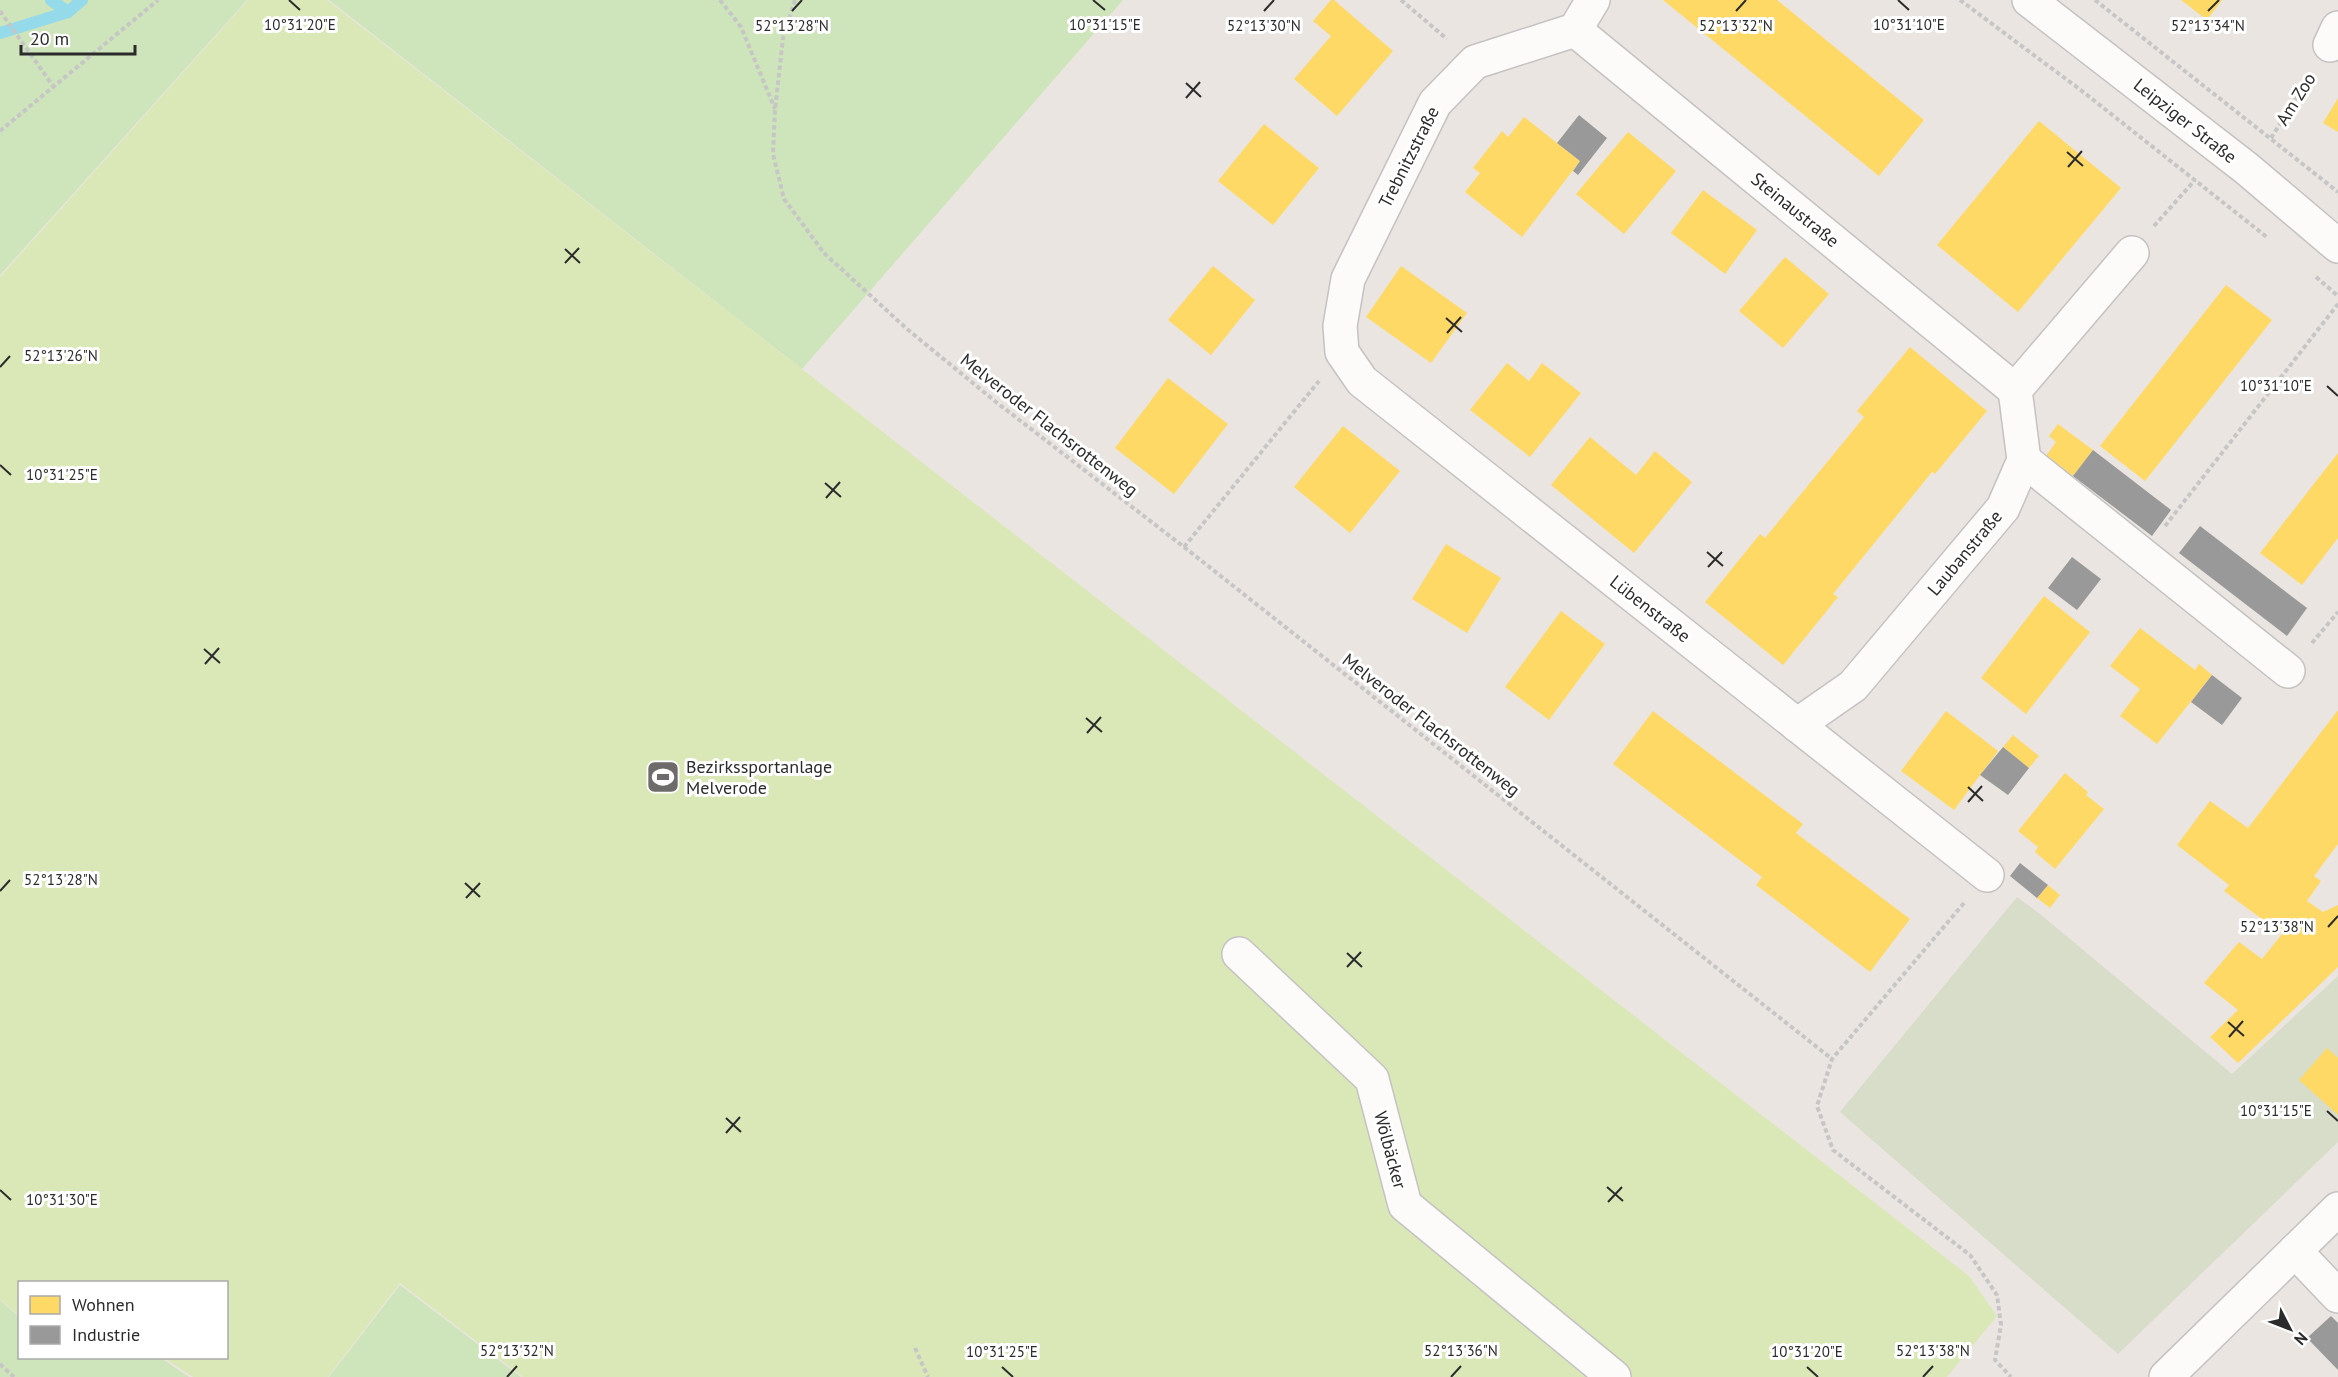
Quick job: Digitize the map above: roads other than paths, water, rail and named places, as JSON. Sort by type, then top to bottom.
[{"type":"street","points":[[1575,30],[1593,0]]},
{"type":"street","name":"Leipziger Straße","points":[[2029,0],[2246,168],[2338,246]]},
{"type":"street","name":"Trebnitzstraße","points":[[1341,339],[1348,279],[1435,103],[1475,62],[1575,30]]},
{"type":"street","name":"Steinaustraße","points":[[1575,30],[2015,390]]},
{"type":"street","points":[[2132,253],[2015,390],[2024,460],[2288,671]]},
{"type":"street","name":"Lübenstraße","points":[[1341,339],[1362,381],[1987,875]]},
{"type":"street","name":"Laubanstraße","points":[[1797,725],[1853,686],[2003,508],[2024,460]]},
{"type":"street","name":"Wölbäcker","points":[[1239,954],[1372,1079],[1405,1205],[1614,1377]]},
{"type":"street","points":[[2166,1377],[2338,1209]]},
{"type":"street","points":[[2295,1251],[2338,1296]]},
{"type":"waterway","points":[[51,0],[68,12]]},
{"type":"waterway","points":[[0,33],[68,12],[82,0]]},
{"type":"place","name":"Bezirkssportanlage Melverode","points":[[663,777]]}]
